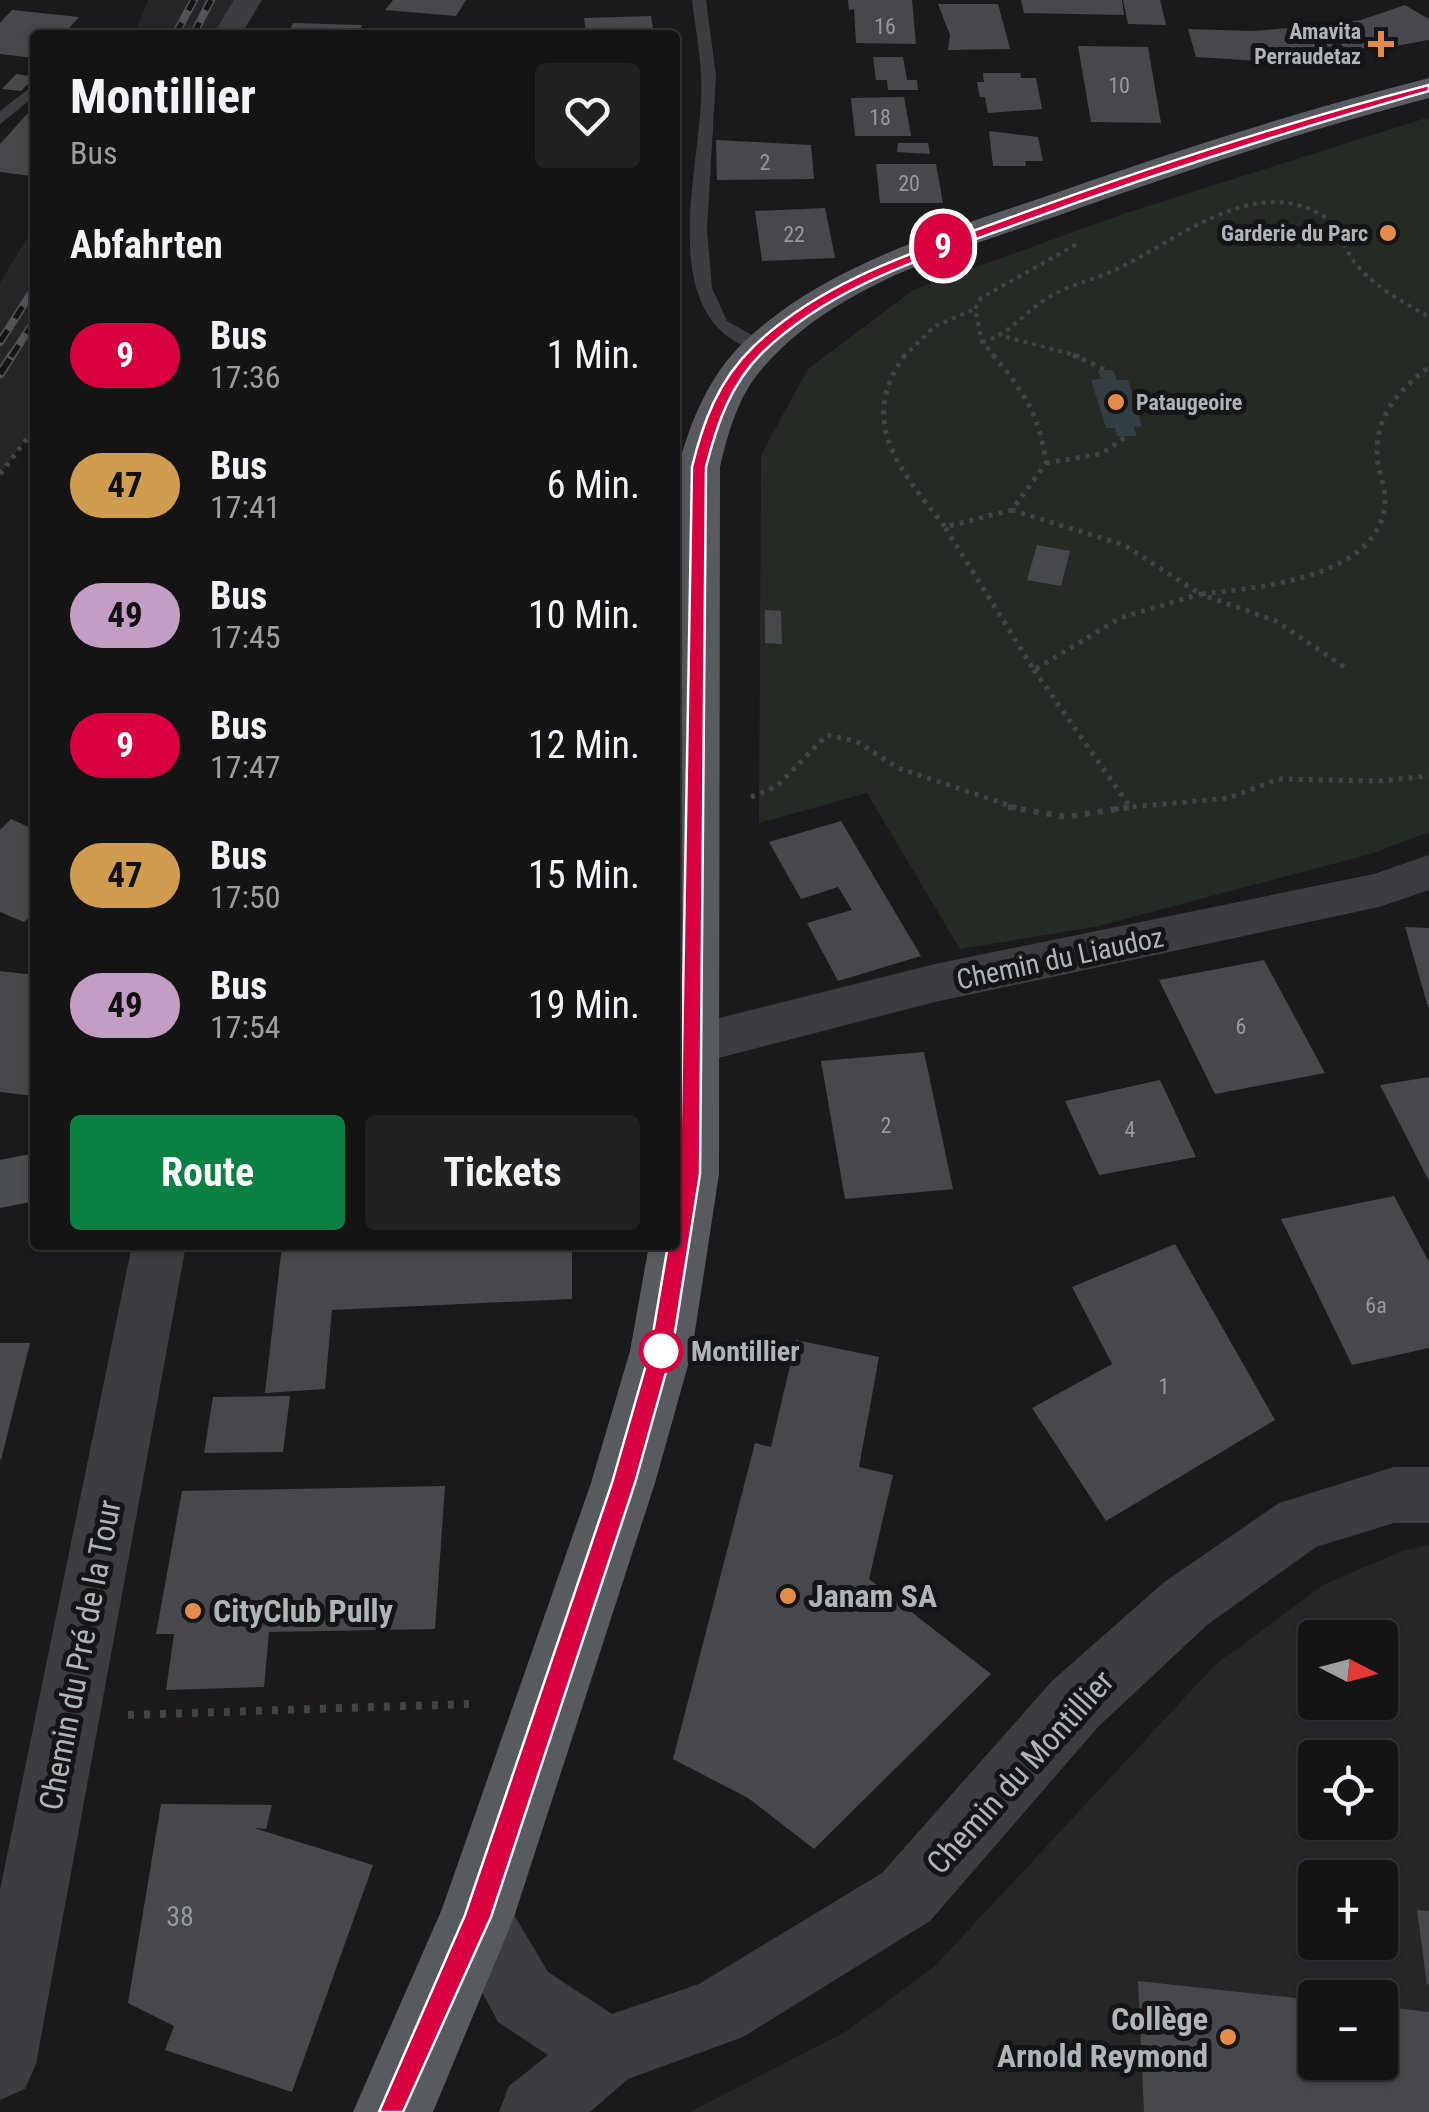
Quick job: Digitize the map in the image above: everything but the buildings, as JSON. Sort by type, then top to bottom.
[{"type":"main road","points":[[680,1233],[690,1174],[683,1046],[699,467],[712,416],[742,366],[760,347],[822,301],[891,266],[1098,190],[1311,121],[1429,88]]},
{"type":"main road","points":[[393,2112],[478,1917],[623,1483],[656,1373],[677,1250]]},
{"type":"street","points":[[230,30],[248,0]]},
{"type":"street","name":"Chemin du Liaudoz","points":[[683,1046],[853,1004],[1379,890],[1429,872]]},
{"type":"street","points":[[0,1184],[30,1179]]},
{"type":"street","name":"Chemin du Pré de la Tour","points":[[0,2064],[158,1250]]},
{"type":"street","name":"Chemin du Montillier","points":[[535,2112],[606,2052],[718,2012],[906,1897],[1075,1704],[1185,1604],[1300,1523],[1394,1495],[1429,1495]]},
{"type":"street","points":[[478,1917],[524,1998],[606,2052]]},
{"type":"lane","points":[[700,0],[709,78],[701,162],[702,276],[712,314],[730,333],[760,347]]},
{"type":"lane","points":[[0,119],[30,92]]},
{"type":"path","points":[[1005,337],[1041,302],[1068,286],[1111,272],[1222,212],[1264,202],[1318,212],[1338,231],[1354,262],[1379,285],[1429,317]]},
{"type":"path","points":[[1084,240],[981,298],[974,308],[955,312],[920,334],[898,361],[882,409],[888,442],[1034,670],[1130,807]]},
{"type":"path","points":[[974,308],[982,342],[1027,395],[1042,434],[1046,463],[1012,510]]},
{"type":"path","points":[[982,342],[1005,337],[1082,357],[1106,370]]},
{"type":"path","points":[[1034,670],[1120,618],[1200,594],[1327,570],[1358,552],[1378,528],[1385,504],[1377,426],[1404,384],[1429,368]]},
{"type":"path","points":[[0,474],[30,435]]},
{"type":"path","points":[[1046,463],[1104,454],[1120,447],[1127,436]]},
{"type":"path","points":[[945,527],[1012,510],[1047,526],[1112,540],[1158,562],[1200,594],[1276,621],[1346,668]]},
{"type":"path","points":[[751,797],[777,786],[827,735],[856,740],[898,768],[1010,808],[1067,817],[1229,798],[1278,778],[1380,781],[1429,776]]},
{"type":"path","points":[[156,1714],[469,1704]]},
{"type":"shaded area","points":[[148,0],[248,0],[230,30],[136,30]]},
{"type":"shaded area","points":[[1426,118],[1429,832],[1374,853],[1099,926],[960,949],[867,793],[759,823],[761,455],[808,369],[913,290],[1120,215]]},
{"type":"shaded area","points":[[30,233],[30,435],[0,474],[0,283]]},
{"type":"shaded area","name":"Pataugeoire","points":[[1098,370],[1113,370],[1117,380],[1128,380],[1142,426],[1134,427],[1137,436],[1117,436],[1115,428],[1106,428],[1091,380],[1101,379]]},
{"type":"shaded area","points":[[1429,1545],[1429,2112],[690,2112],[845,2032],[935,1966],[1216,1664],[1325,1584],[1402,1551]]},
{"type":"railway","points":[[178,30],[194,0]]},
{"type":"railway","points":[[196,30],[211,0]]},
{"type":"railway","points":[[0,342],[30,295]]},
{"type":"railway","points":[[11,357],[30,328]]},
{"type":"railway","points":[[0,374],[12,355]]},
{"type":"bus line","name":"9","points":[[680,1235],[690,1174],[694,1099],[690,972],[699,467],[712,416],[742,366],[795,319],[873,273],[1098,190],[1311,121],[1429,88]]},
{"type":"bus line","name":"9","points":[[393,2112],[478,1917],[623,1483],[656,1373],[678,1250]]},
{"type":"place","name":"Amavita Perraudetaz","points":[[1381,44]]},
{"type":"place","name":"Garderie du Parc","points":[[1388,233]]},
{"type":"place","name":"Pataugeoire","points":[[1116,402]]},
{"type":"place","name":"Montillier","points":[[661,1351]]},
{"type":"place","name":"Janam SA","points":[[788,1596]]},
{"type":"place","name":"CityClub Pully","points":[[193,1611]]},
{"type":"place","name":"Collège Arnold Reymond","points":[[1228,2037]]}]
